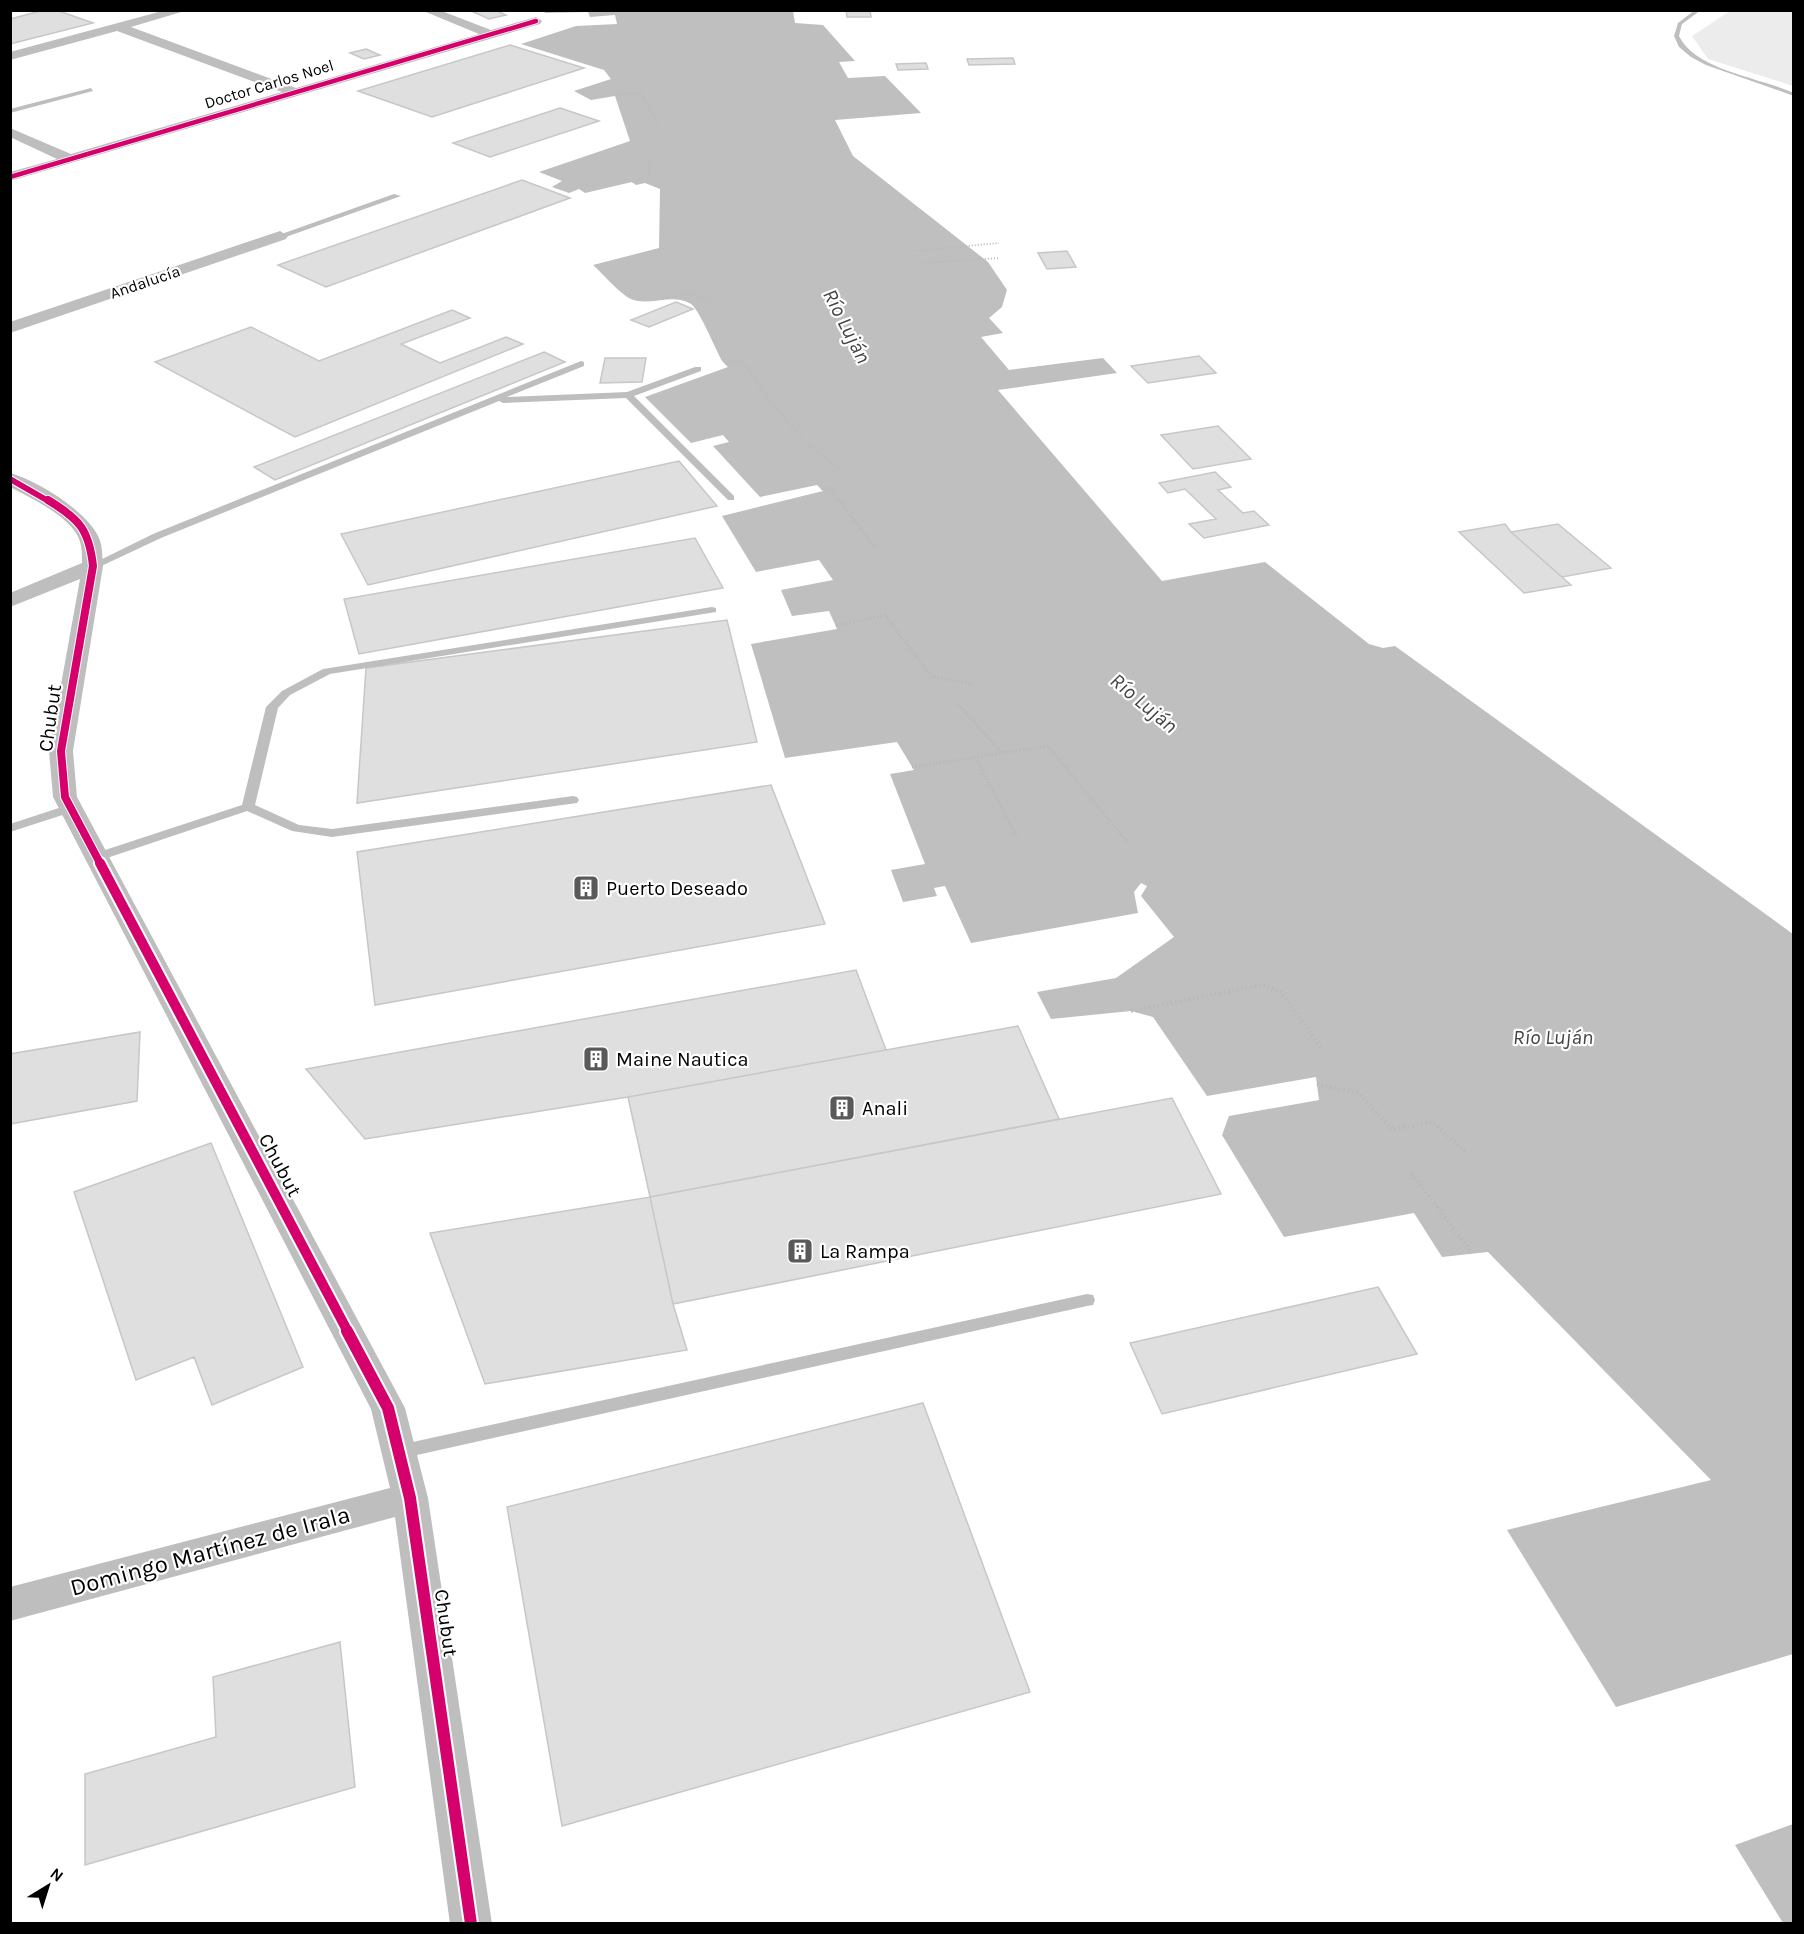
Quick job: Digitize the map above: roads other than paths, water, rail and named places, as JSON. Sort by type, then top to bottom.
[{"type":"street","points":[[10,56],[182,10]]},
{"type":"street","points":[[426,10],[490,34]]},
{"type":"street","name":"Doctor Carlos Noel","points":[[10,177],[536,21]]},
{"type":"street","points":[[118,27],[295,92]]},
{"type":"street","points":[[10,132],[72,160]]},
{"type":"street","name":"Andalucía","points":[[10,328],[280,236]]},
{"type":"street","name":"Chubut","points":[[10,479],[54,504],[76,521],[89,538],[93,566],[61,751],[65,797],[388,1408],[410,1498],[471,1923]]},
{"type":"street","points":[[10,601],[93,566]]},
{"type":"street","name":"Domingo Martínez de Irala","points":[[10,1604],[410,1498]]},
{"type":"lane","points":[[10,111],[91,90]]},
{"type":"lane","points":[[280,236],[397,196]]},
{"type":"lane","points":[[93,566],[157,536],[581,364]]},
{"type":"lane","points":[[492,400],[628,395],[698,369]]},
{"type":"lane","points":[[628,395],[730,498]]},
{"type":"lane","points":[[249,807],[272,707],[286,693],[327,671],[712,610]]},
{"type":"lane","points":[[97,857],[249,807],[296,828],[333,833],[573,800]]},
{"type":"lane","points":[[10,828],[71,808]]},
{"type":"lane","points":[[399,1452],[1087,1300]]},
{"type":"water","name":"Río Luján","points":[[544,11],[793,11],[795,23],[823,25],[855,61],[839,62],[848,78],[885,76],[921,113],[835,120],[853,156],[988,262],[1007,290],[1002,307],[989,318],[1003,333],[981,337],[1009,370],[1103,358],[1117,373],[998,390],[1162,581],[1265,562],[1369,644],[1383,648],[1395,646],[1793,934],[1793,1654],[1616,1707],[1507,1530],[1711,1480],[1488,1252],[1442,1257],[1414,1213],[1284,1237],[1222,1135],[1229,1116],[1319,1100],[1316,1077],[1207,1096],[1153,1017],[1131,1011],[1051,1019],[1037,992],[1116,978],[1174,937],[1141,896],[1147,886],[1141,883],[1134,892],[1138,913],[971,943],[945,886],[934,888],[937,896],[903,902],[891,870],[925,864],[890,774],[914,770],[897,742],[785,758],[751,644],[837,629],[829,611],[792,616],[781,590],[833,580],[819,560],[756,572],[722,516],[823,491],[817,485],[760,497],[713,446],[729,442],[723,435],[691,443],[645,397],[728,367],[722,361],[703,321],[691,304],[676,299],[638,301],[631,299],[593,265],[659,248],[660,189],[645,183],[636,185],[632,182],[585,193],[579,189],[569,193],[552,187],[562,181],[539,172],[630,141],[615,96],[591,100],[574,91],[611,79],[604,70],[521,44],[576,26],[617,24],[615,15],[590,17],[588,12],[545,13]]},
{"type":"water","points":[[1793,1824],[1793,1923],[1783,1923],[1735,1845]]},
{"type":"waterway","points":[[1699,10],[1680,24],[1676,36],[1681,46],[1708,64],[1794,95]]},
{"type":"place","name":"Puerto Deseado","points":[[586,888]]},
{"type":"place","name":"Maine Nautica","points":[[596,1059]]},
{"type":"place","name":"Anali","points":[[842,1108]]},
{"type":"place","name":"La Rampa","points":[[800,1251]]}]
